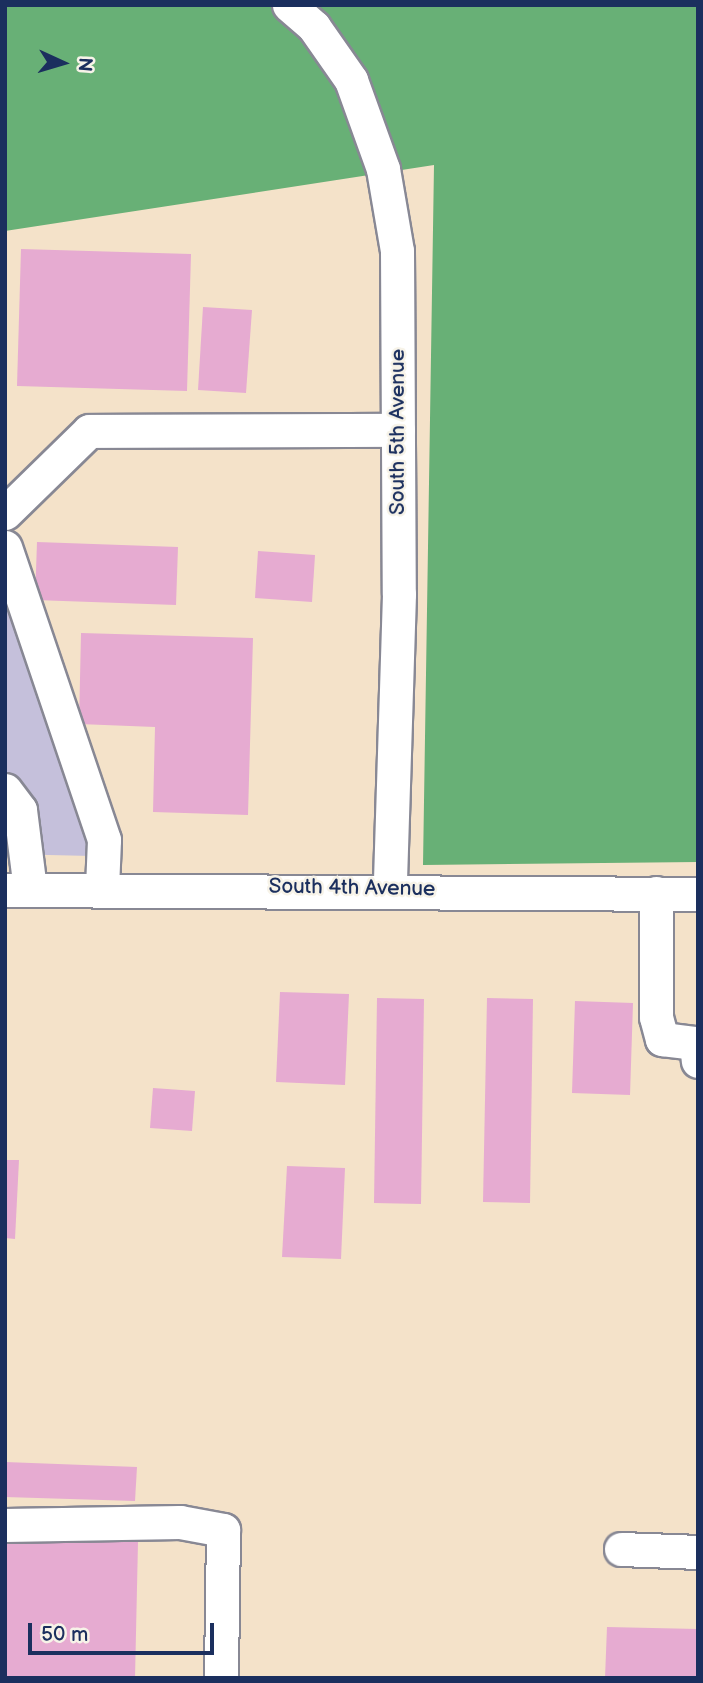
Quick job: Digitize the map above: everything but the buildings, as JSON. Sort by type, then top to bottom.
[{"type":"street","name":"South 5th Avenue","points":[[289,5],[314,27],[351,80],[383,169],[397,251],[398,430],[390,888]]},
{"type":"street","points":[[5,513],[89,431],[398,430]]},
{"type":"street","points":[[5,547],[104,840],[102,888]]},
{"type":"street","points":[[5,790],[20,810],[18,889]]},
{"type":"street","name":"South 4th Avenue","points":[[18,889],[390,888],[698,894]]},
{"type":"street","points":[[656,893],[656,1017],[662,1039],[696,1043],[698,1061]]},
{"type":"street","points":[[5,1525],[180,1522],[223,1530],[221,1678]]},
{"type":"street","points":[[621,1549],[698,1552]]},
{"type":"shaded area","points":[[5,601],[92,856],[5,854]]},
{"type":"green space","points":[[5,5],[698,5],[698,862],[423,865],[434,165],[5,231]]}]
